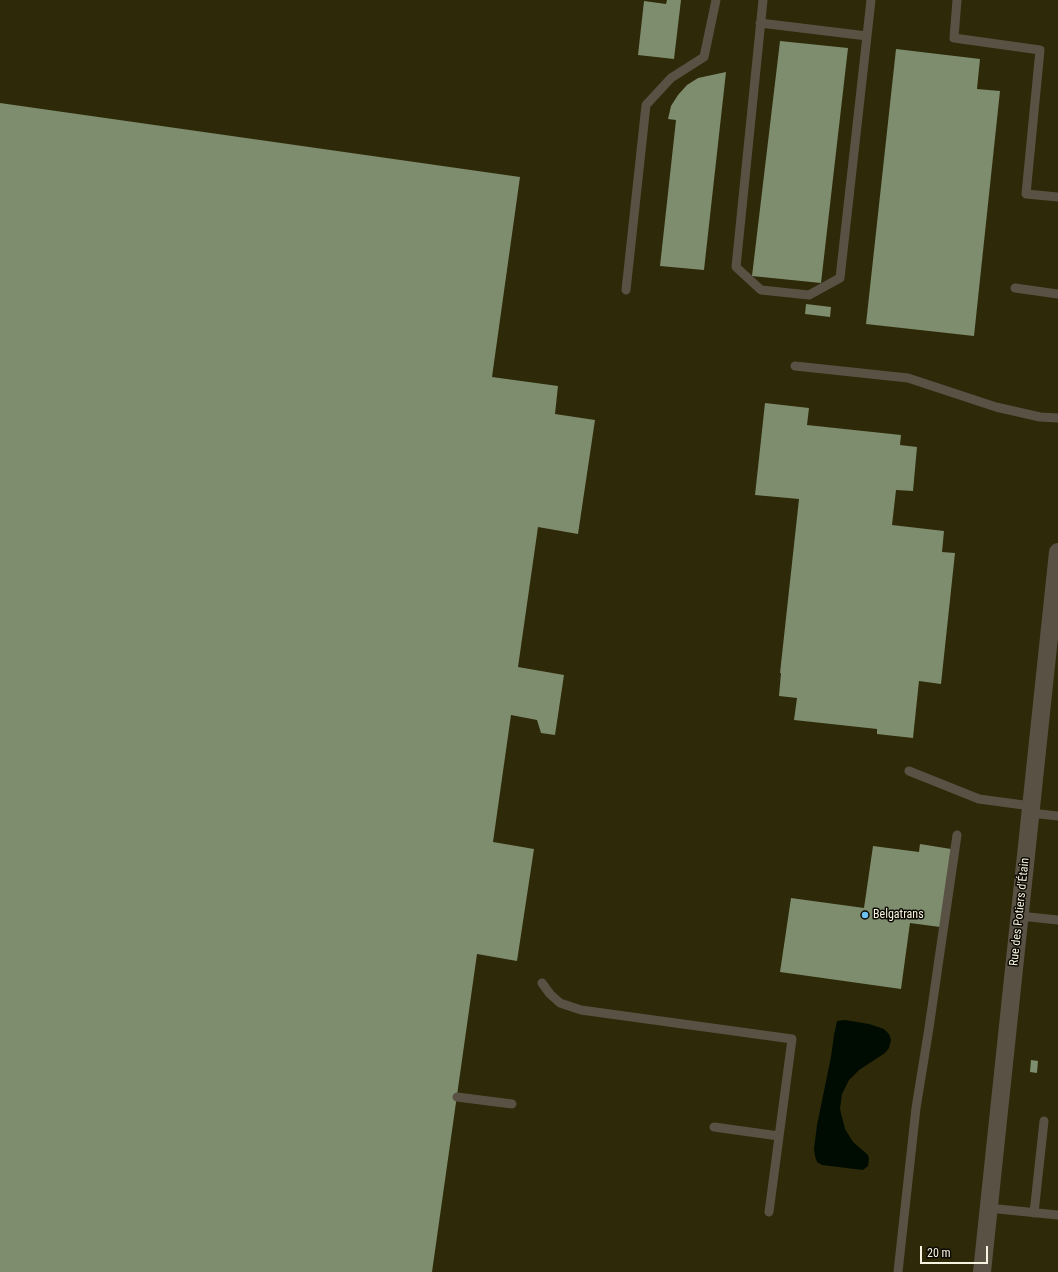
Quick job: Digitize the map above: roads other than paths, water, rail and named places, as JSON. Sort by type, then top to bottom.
[{"type":"street","name":"Rue des Potiers d'Étain","points":[[982,1272],[1058,552]]},
{"type":"lane","points":[[626,290],[646,105],[671,78],[704,57],[716,0]]},
{"type":"lane","points":[[763,0],[736,267],[761,290],[808,295],[840,278],[870,0]]},
{"type":"lane","points":[[957,0],[954,38],[1040,50],[1026,194],[1058,198]]},
{"type":"lane","points":[[760,23],[866,36]]},
{"type":"lane","points":[[1015,288],[1058,294]]},
{"type":"lane","points":[[795,366],[908,378],[996,407],[1040,417],[1058,418]]},
{"type":"lane","points":[[909,771],[979,799],[1058,816]]},
{"type":"lane","points":[[898,1272],[916,1108],[957,835]]},
{"type":"lane","points":[[1020,916],[1058,920]]},
{"type":"lane","points":[[542,983],[550,994],[560,1002],[581,1010],[792,1038],[769,1212]]},
{"type":"lane","points":[[457,1097],[512,1104]]},
{"type":"lane","points":[[1034,1213],[1044,1121]]},
{"type":"lane","points":[[714,1127],[779,1136]]},
{"type":"lane","points":[[988,1208],[1058,1215]]},
{"type":"place","name":"Belgatrans","points":[[865,915]]}]
